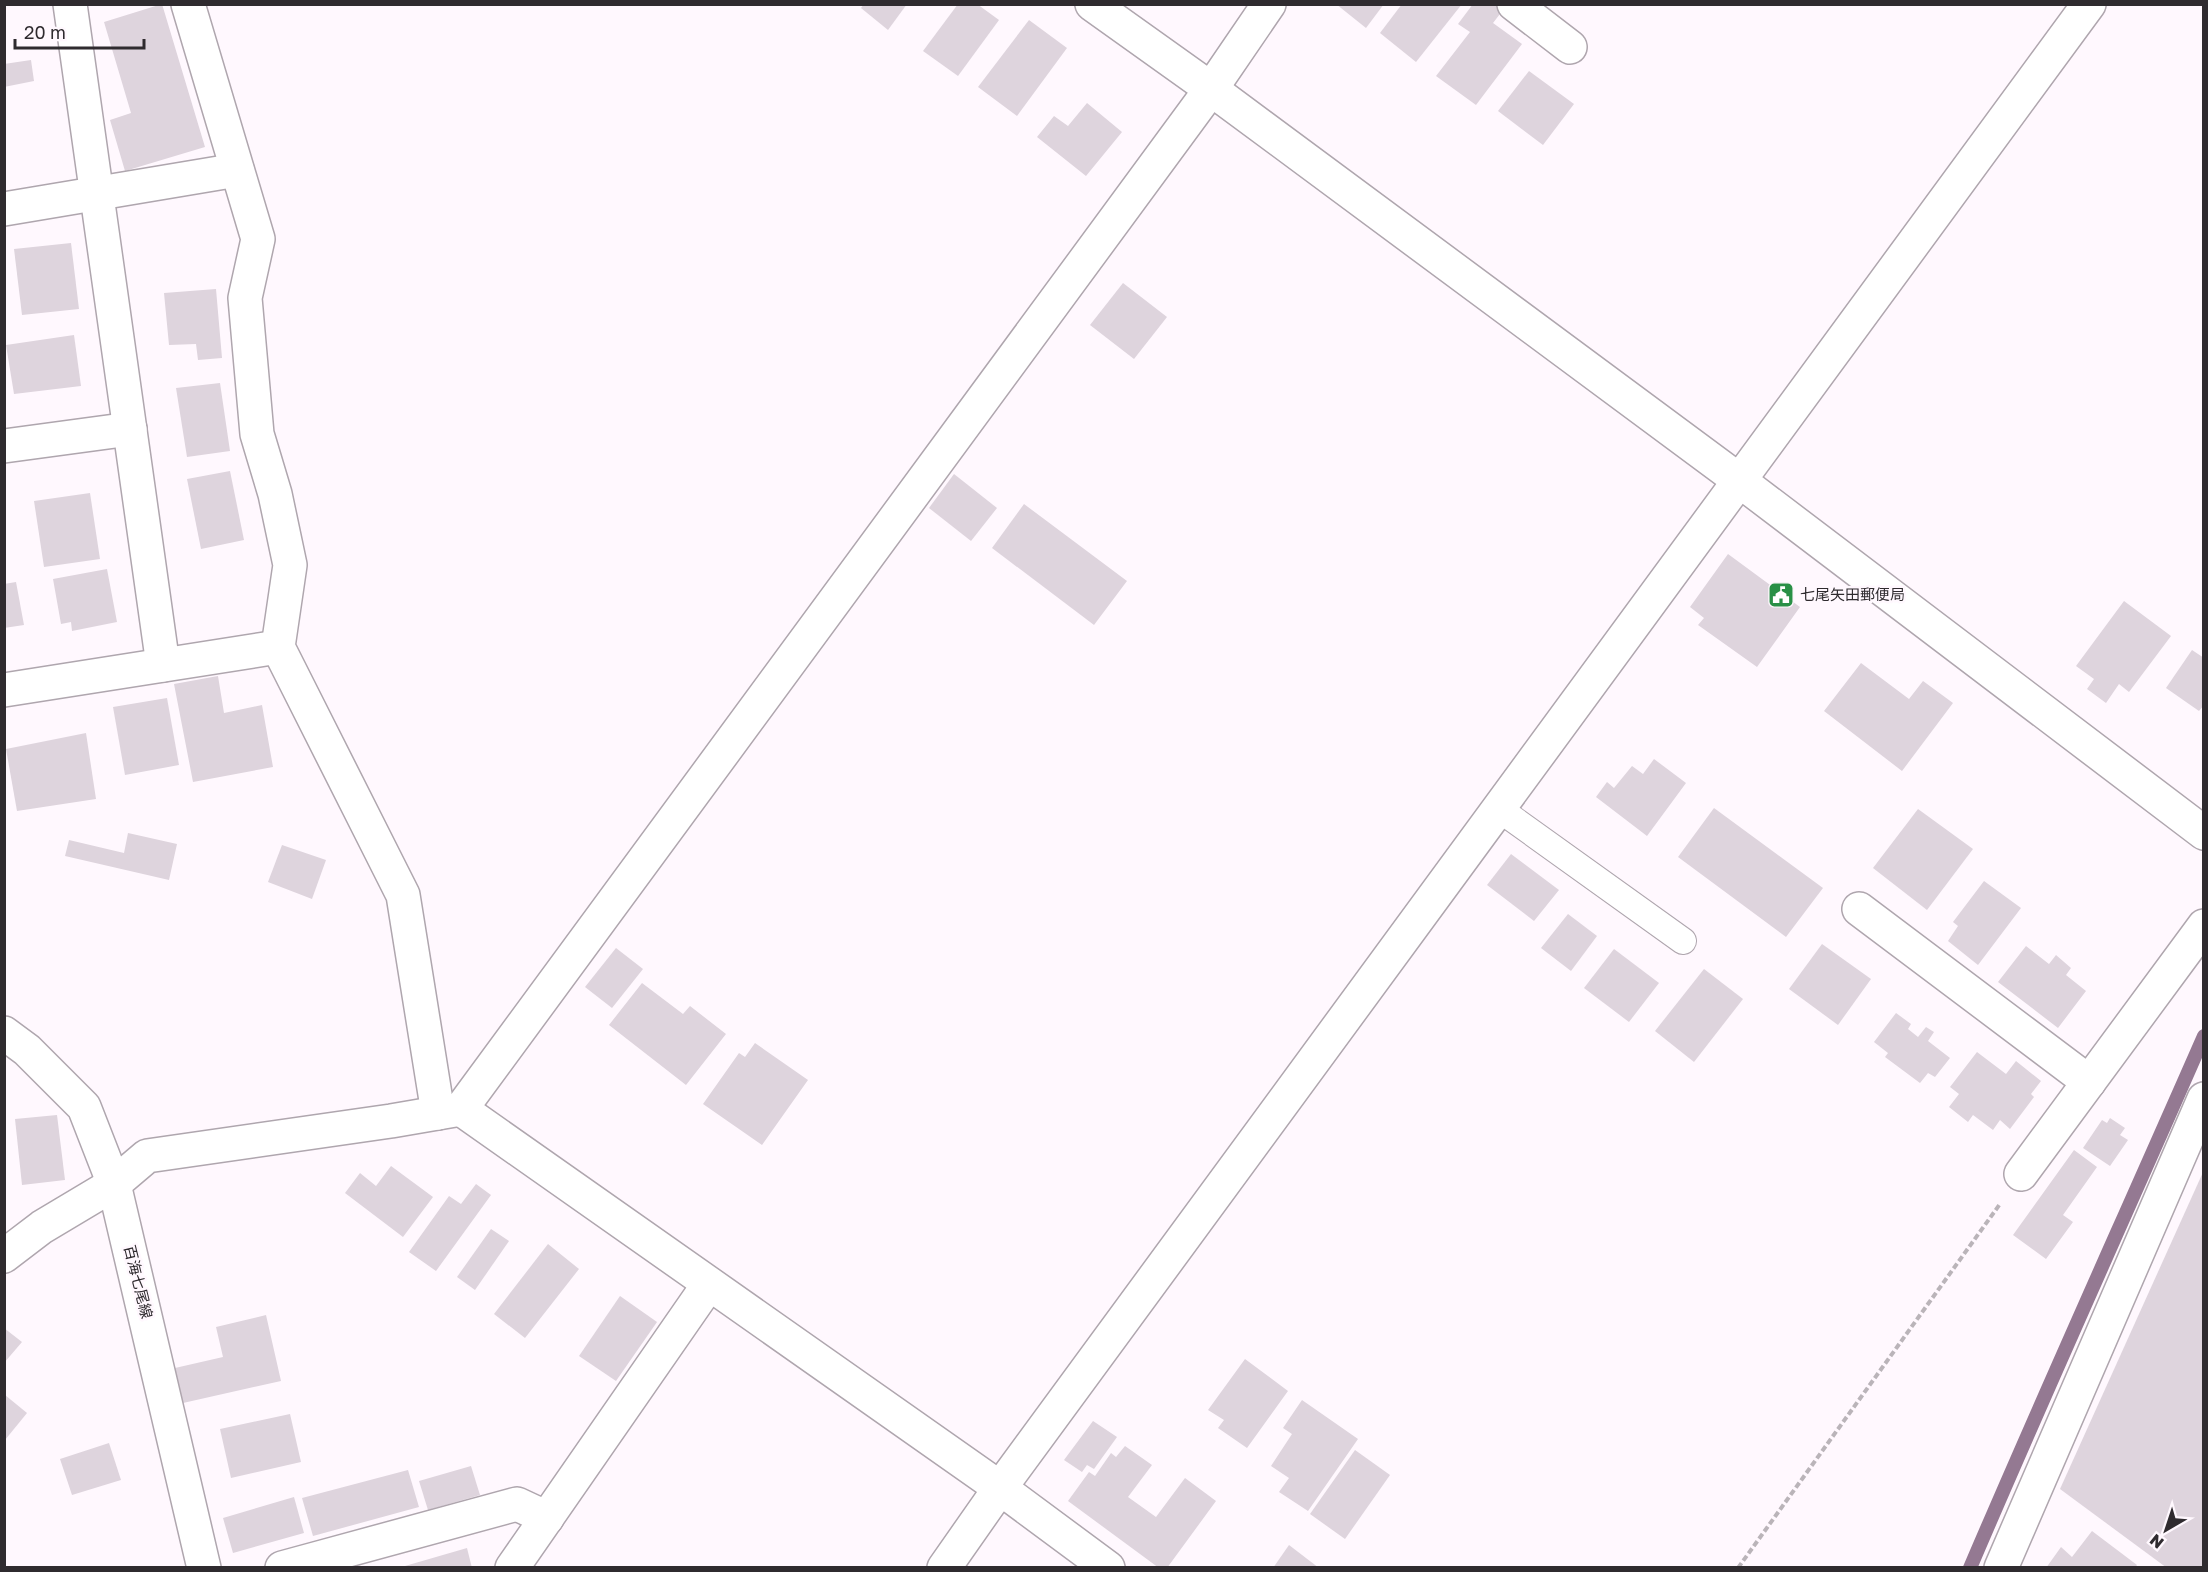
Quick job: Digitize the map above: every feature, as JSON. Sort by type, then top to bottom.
[{"type":"street","points":[[70,4],[163,665]]},
{"type":"street","points":[[188,4],[258,239],[245,298],[257,434],[275,494],[290,565],[278,647],[403,895],[449,1111]]},
{"type":"street","points":[[1092,4],[1211,89],[1740,481],[2204,833]]},
{"type":"street","points":[[449,1111],[1211,89],[1269,4]]},
{"type":"street","points":[[1514,4],[1570,47]]},
{"type":"street","points":[[944,1568],[1000,1488],[2089,4]]},
{"type":"street","points":[[4,209],[237,171]]},
{"type":"street","points":[[4,446],[130,429]]},
{"type":"street","points":[[4,690],[278,647]]},
{"type":"street","points":[[1859,909],[2089,1082]]},
{"type":"street","points":[[2021,1174],[2204,926]]},
{"type":"street","name":"百海七尾線","points":[[4,1033],[27,1050],[84,1107],[114,1184],[204,1568]]},
{"type":"street","points":[[2001,1568],[2204,1099]]},
{"type":"street","points":[[4,1256],[42,1227],[114,1184],[147,1156],[449,1111],[709,1284],[1000,1488],[1107,1568]]},
{"type":"street","points":[[512,1568],[709,1284]]},
{"type":"street","points":[[282,1568],[517,1504],[547,1518]]},
{"type":"lane","points":[[1499,809],[1683,941]]},
{"type":"path","points":[[1737,1568],[2021,1174]]},
{"type":"building","points":[[162,4],[205,147],[125,171],[110,120],[131,113],[104,22]]},
{"type":"building","points":[[864,4],[907,4],[888,30],[861,8]]},
{"type":"building","points":[[958,4],[977,4],[999,20],[958,76],[923,51]]},
{"type":"building","points":[[1336,4],[1384,4],[1366,28]]},
{"type":"building","points":[[1402,4],[1462,4],[1416,62],[1380,33]]},
{"type":"building","points":[[1473,4],[1495,4],[1503,10],[1493,23],[1522,44],[1476,105],[1436,76],[1470,32],[1458,24]]},
{"type":"building","points":[[1029,20],[1067,48],[1017,116],[978,87]]},
{"type":"building","points":[[31,60],[34,81],[4,87],[4,64]]},
{"type":"building","points":[[1529,71],[1574,104],[1543,145],[1498,111]]},
{"type":"building","points":[[1087,103],[1122,132],[1086,176],[1037,137],[1054,116],[1068,126]]},
{"type":"building","points":[[71,243],[79,309],[22,315],[14,249]]},
{"type":"building","points":[[1123,283],[1167,317],[1134,359],[1090,325]]},
{"type":"building","points":[[216,289],[222,358],[198,360],[196,344],[169,345],[164,293]]},
{"type":"building","points":[[74,335],[81,386],[14,394],[6,345]]},
{"type":"building","points":[[220,383],[230,451],[187,457],[176,388]]},
{"type":"building","points":[[230,471],[244,540],[201,549],[187,479]]},
{"type":"building","points":[[954,474],[997,508],[971,541],[929,508]]},
{"type":"building","points":[[90,493],[100,559],[44,567],[34,501]]},
{"type":"building","points":[[1024,504],[1127,581],[1094,625],[992,548]]},
{"type":"building","points":[[1728,554],[1800,607],[1757,667],[1698,625],[1704,618],[1690,607]]},
{"type":"building","points":[[107,569],[117,622],[72,631],[71,622],[61,624],[53,579]]},
{"type":"building","points":[[16,582],[24,625],[4,628],[4,584]]},
{"type":"building","points":[[2124,601],[2171,636],[2129,692],[2119,684],[2106,703],[2087,689],[2094,679],[2076,666]]},
{"type":"building","points":[[2192,650],[2204,658],[2204,705],[2199,711],[2166,688]]},
{"type":"building","points":[[1861,663],[1909,699],[1923,681],[1953,703],[1902,771],[1824,711]]},
{"type":"building","points":[[218,676],[224,713],[262,705],[273,767],[193,782],[174,684]]},
{"type":"building","points":[[167,698],[179,765],[125,775],[113,707]]},
{"type":"building","points":[[86,733],[96,799],[17,811],[6,749]]},
{"type":"building","points":[[1654,759],[1686,783],[1647,836],[1596,797],[1607,782],[1614,788],[1632,766],[1643,774]]},
{"type":"building","points":[[1714,808],[1823,888],[1786,937],[1678,857]]},
{"type":"building","points":[[1918,809],[1973,849],[1927,910],[1873,868]]},
{"type":"building","points":[[128,833],[177,844],[169,880],[65,856],[69,840],[124,853]]},
{"type":"building","points":[[282,845],[326,860],[312,899],[268,882]]},
{"type":"building","points":[[1511,854],[1559,890],[1534,921],[1487,885]]},
{"type":"building","points":[[1984,881],[2021,908],[1978,965],[1948,941],[1958,926],[1953,922]]},
{"type":"building","points":[[1568,914],[1597,936],[1571,971],[1541,948]]},
{"type":"building","points":[[1822,944],[1871,979],[1838,1025],[1789,989]]},
{"type":"building","points":[[2026,946],[2049,964],[2056,955],[2071,968],[2066,975],[2086,991],[2058,1028],[1998,982]]},
{"type":"building","points":[[616,948],[643,969],[612,1008],[585,987]]},
{"type":"building","points":[[1614,949],[1659,983],[1629,1022],[1584,988]]},
{"type":"building","points":[[1704,969],[1743,999],[1694,1062],[1655,1031]]},
{"type":"building","points":[[642,983],[683,1014],[690,1006],[726,1034],[686,1085],[609,1025]]},
{"type":"building","points":[[1896,1013],[1911,1024],[1908,1029],[1918,1037],[1926,1027],[1934,1032],[1928,1041],[1950,1058],[1935,1077],[1928,1073],[1920,1083],[1885,1057],[1888,1053],[1874,1042]]},
{"type":"building","points":[[755,1043],[808,1080],[762,1145],[703,1104],[739,1053],[745,1057]]},
{"type":"building","points":[[1977,1052],[2006,1074],[2016,1061],[2041,1081],[2031,1094],[2034,1097],[2010,1129],[2000,1120],[1993,1130],[1973,1115],[1968,1122],[1949,1107],[1959,1094],[1950,1087]]},
{"type":"building","points":[[57,1115],[65,1180],[22,1185],[15,1119]]},
{"type":"building","points":[[2110,1118],[2125,1128],[2120,1135],[2128,1140],[2110,1166],[2083,1148],[2102,1120],[2107,1123]]},
{"type":"building","points":[[2074,1150],[2097,1167],[2063,1215],[2073,1222],[2046,1259],[2013,1235]]},
{"type":"building","points":[[391,1166],[433,1197],[403,1237],[345,1193],[360,1173],[376,1186]]},
{"type":"building","points":[[2204,1170],[2204,1568],[2167,1568],[2060,1489]]},
{"type":"building","points":[[476,1184],[491,1195],[436,1271],[409,1252],[449,1196],[461,1204]]},
{"type":"building","points":[[491,1229],[509,1241],[475,1290],[457,1277]]},
{"type":"building","points":[[548,1244],[579,1269],[525,1338],[494,1314]]},
{"type":"building","points":[[620,1296],[657,1322],[616,1381],[579,1356]]},
{"type":"building","points":[[266,1315],[281,1381],[183,1403],[175,1368],[223,1357],[216,1327]]},
{"type":"building","points":[[4,1328],[22,1342],[4,1363]]},
{"type":"building","points":[[1245,1359],[1288,1391],[1247,1448],[1218,1428],[1224,1420],[1208,1410]]},
{"type":"building","points":[[5,1395],[27,1413],[5,1440]]},
{"type":"building","points":[[1302,1400],[1358,1439],[1308,1511],[1279,1492],[1289,1478],[1271,1466],[1292,1434],[1283,1428]]},
{"type":"building","points":[[290,1414],[301,1462],[231,1478],[220,1429]]},
{"type":"building","points":[[1093,1421],[1117,1437],[1094,1469],[1087,1465],[1082,1472],[1064,1460]]},
{"type":"building","points":[[109,1443],[121,1480],[72,1495],[60,1459]]},
{"type":"building","points":[[1125,1446],[1152,1465],[1128,1497],[1156,1517],[1185,1478],[1216,1501],[1167,1568],[1159,1568],[1068,1501],[1089,1472],[1095,1476],[1111,1453],[1116,1457]]},
{"type":"building","points":[[1355,1450],[1390,1475],[1345,1539],[1310,1514]]},
{"type":"building","points":[[471,1466],[480,1495],[428,1510],[419,1481]]},
{"type":"building","points":[[408,1470],[419,1507],[313,1536],[302,1498]]},
{"type":"building","points":[[294,1497],[304,1533],[233,1553],[223,1518]]},
{"type":"building","points":[[2092,1531],[2137,1565],[2135,1568],[2046,1568],[2061,1547],[2072,1557]]},
{"type":"building","points":[[1289,1545],[1319,1568],[1273,1568]]},
{"type":"building","points":[[467,1548],[472,1568],[405,1568],[405,1566]]},
{"type":"waterway","points":[[1970,1568],[2204,1036]]},
{"type":"place","name":"七尾矢田郵便局","points":[[1781,595]]}]
